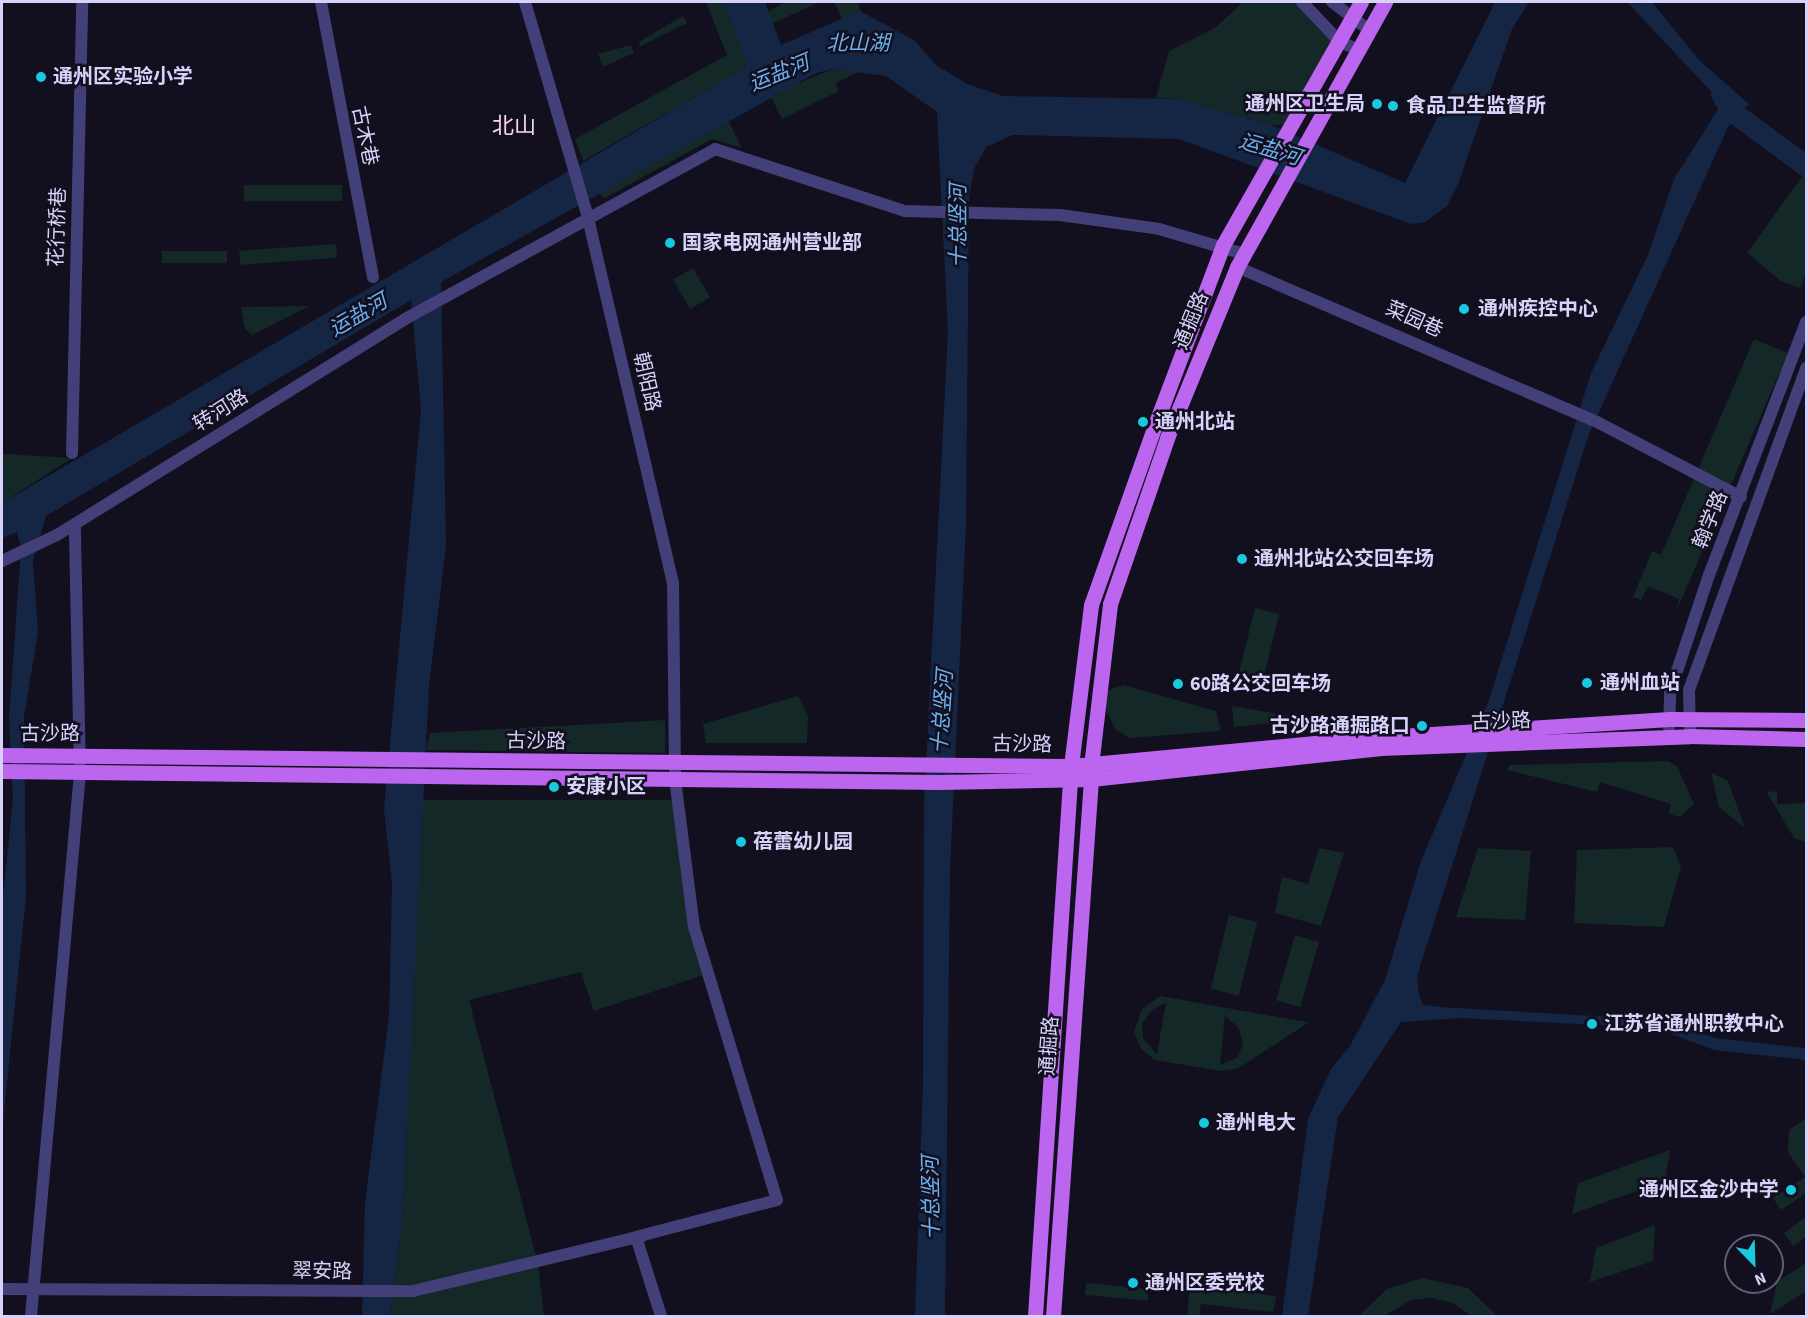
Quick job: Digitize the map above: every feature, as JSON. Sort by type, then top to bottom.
[{"type":"main road","points":[[1340,41],[1361,2]]},
{"type":"main road","points":[[1360,51],[1385,2]]},
{"type":"main road","name":"通掘路","points":[[1035,1317],[1070,773],[1091,605],[1155,425],[1223,245],[1340,41]]},
{"type":"main road","name":"通掘路","points":[[1053,1317],[1091,772],[1110,604],[1152,482],[1241,261],[1284,181],[1360,51]]},
{"type":"main road","name":"古沙路","points":[[1091,772],[1368,738],[1670,719],[1806,720]]},
{"type":"main road","name":"古沙路","points":[[1091,772],[1381,748],[1690,736],[1806,739]]},
{"type":"main road","name":"古沙路","points":[[2,755],[81,755],[368,768]]},
{"type":"main road","name":"古沙路","points":[[675,772],[973,765],[1070,773]]},
{"type":"main road","name":"古沙路","points":[[2,771],[80,773],[431,768],[675,772],[905,782],[975,782],[1070,773]]},
{"type":"main road","points":[[1070,773],[1091,772]]},
{"type":"street","name":"花行桥巷","points":[[72,453],[82,2]]},
{"type":"street","name":"古木巷","points":[[321,2],[373,277]]},
{"type":"street","name":"朝阳路","points":[[525,2],[586,212],[673,583],[675,772],[694,927],[777,1200]]},
{"type":"street","points":[[1302,2],[1340,41],[1360,51]]},
{"type":"street","points":[[1332,2],[1351,20],[1369,30]]},
{"type":"street","name":"菜园巷","points":[[586,212],[715,149],[905,211],[1060,215],[1223,245],[1241,261],[1572,413],[1599,423],[1741,497]]},
{"type":"street","name":"转河路","points":[[4,561],[57,535],[405,319],[586,212]]},
{"type":"street","name":"翰学路","points":[[1669,737],[1670,692],[1806,322]]},
{"type":"street","name":"翰学路","points":[[1690,736],[1689,690],[1806,368]]},
{"type":"street","points":[[31,1317],[31,1290],[81,755],[75,524]]},
{"type":"street","name":"翠安路","points":[[2,1289],[414,1291],[777,1200]]},
{"type":"street","points":[[636,1237],[661,1317]]},
{"type":"green space","points":[[706,2],[724,2],[749,66],[583,161],[575,139],[727,55]]},
{"type":"green space","points":[[785,2],[820,2],[771,24],[766,13]]},
{"type":"green space","points":[[834,2],[863,2],[858,4],[861,11],[842,19]]},
{"type":"green space","points":[[1243,2],[1302,2],[1339,41],[1292,124],[1271,125],[1180,99],[1156,98],[1169,51],[1215,28]]},
{"type":"green space","points":[[683,16],[687,23],[639,47],[640,41]]},
{"type":"green space","points":[[631,45],[634,53],[603,67],[598,54]]},
{"type":"green space","points":[[833,69],[861,71],[836,83],[839,91],[782,119],[770,95]]},
{"type":"green space","points":[[727,118],[742,148],[712,139],[605,198],[595,192]]},
{"type":"green space","points":[[1806,171],[1806,273],[1800,288],[1781,281],[1747,253]]},
{"type":"green space","points":[[244,185],[342,185],[342,201],[244,201]]},
{"type":"green space","points":[[336,244],[337,258],[240,265],[239,251]]},
{"type":"green space","points":[[162,251],[227,251],[227,263],[162,263]]},
{"type":"green space","points":[[693,268],[710,297],[690,309],[673,280]]},
{"type":"green space","points":[[309,306],[252,335],[245,329],[241,307]]},
{"type":"green space","points":[[1754,339],[1788,353],[1677,610],[1679,599],[1648,586],[1641,600],[1633,597],[1652,551],[1661,555]]},
{"type":"green space","points":[[2,454],[6,454],[72,458],[2,503]]},
{"type":"green space","points":[[1255,608],[1279,614],[1262,683],[1238,677]]},
{"type":"green space","points":[[1124,685],[1216,711],[1221,731],[1129,738],[1115,729],[1106,710],[1106,691]]},
{"type":"green space","points":[[798,696],[808,716],[807,743],[706,743],[703,724]]},
{"type":"green space","points":[[1232,706],[1308,719],[1234,727]]},
{"type":"green space","points":[[665,720],[665,753],[426,750],[430,733]]},
{"type":"green space","points":[[1668,761],[1677,766],[1694,804],[1680,817],[1669,814],[1671,804],[1600,782],[1597,792],[1507,770],[1510,765]]},
{"type":"green space","points":[[1711,772],[1728,781],[1745,828],[1719,807]]},
{"type":"green space","points":[[1766,791],[1777,792],[1777,804],[1806,803],[1806,842],[1794,838]]},
{"type":"green space","points":[[422,800],[678,800],[707,974],[594,1011],[581,972],[469,1000],[538,1264],[544,1316],[390,1316],[402,1223]]},
{"type":"green space","points":[[1673,847],[1681,866],[1664,927],[1574,923],[1577,850]]},
{"type":"green space","points":[[1319,848],[1344,853],[1321,926],[1275,913],[1282,877],[1308,884]]},
{"type":"green space","points":[[1478,848],[1531,851],[1525,920],[1456,917]]},
{"type":"green space","points":[[1229,915],[1257,922],[1239,996],[1211,989]]},
{"type":"green space","points":[[1295,935],[1319,942],[1300,1007],[1276,1000]]},
{"type":"green space","points":[[1160,996],[1309,1022],[1239,1068],[1220,1071],[1155,1060],[1141,1049],[1134,1032],[1142,1009]],"holes":[[[1166,1003],[1157,1053],[1157,1054],[1143,1038],[1142,1024],[1153,1009]],[[1225,1016],[1238,1027],[1243,1043],[1238,1057],[1220,1065]]]},
{"type":"green space","points":[[1806,1118],[1806,1193],[1781,1210],[1773,1198],[1805,1177],[1788,1152],[1789,1130]]},
{"type":"green space","points":[[1670,1150],[1665,1181],[1572,1214],[1578,1183]]},
{"type":"green space","points":[[1806,1217],[1806,1237],[1793,1246],[1784,1233]]},
{"type":"green space","points":[[1655,1225],[1653,1261],[1590,1282],[1596,1248]]},
{"type":"green space","points":[[1806,1263],[1806,1291],[1770,1314],[1774,1294],[1784,1294],[1784,1277]]},
{"type":"green space","points":[[1422,1278],[1468,1288],[1497,1316],[1472,1316],[1453,1303],[1432,1298],[1411,1300],[1384,1316],[1359,1316],[1387,1289]]},
{"type":"green space","points":[[1086,1283],[1149,1288],[1148,1300],[1085,1295]]},
{"type":"green space","points":[[1190,1286],[1276,1296],[1273,1312],[1201,1304],[1199,1316],[1187,1316]]},
{"type":"water","points":[[724,2],[765,2],[781,45],[860,11],[914,40],[936,65],[967,84],[1003,96],[1180,99],[1271,125],[1405,183],[1495,2],[1529,2],[1512,29],[1458,184],[1447,206],[1425,222],[1411,224],[1179,139],[1013,135],[986,147],[974,169],[969,198],[966,525],[950,870],[945,1316],[915,1316],[923,1083],[924,804],[948,331],[937,112],[886,76],[833,69],[816,73],[441,282],[446,546],[429,686],[402,1223],[390,1316],[362,1316],[365,1202],[389,1017],[392,883],[384,809],[421,410],[411,300],[46,516],[33,561],[38,632],[24,717],[26,896],[2,1132],[2,906],[13,799],[9,718],[21,548],[17,532],[2,538],[2,503],[748,66]]},
{"type":"water","points":[[1627,2],[1652,2],[1699,60],[1749,104],[1728,127],[1589,434],[1417,976],[1419,994],[1423,1005],[1440,1007],[1664,1020],[1715,1038],[1806,1048],[1806,1060],[1714,1050],[1656,1028],[1460,1018],[1401,1022],[1338,1117],[1308,1316],[1282,1316],[1308,1119],[1331,1069],[1350,1046],[1385,980],[1421,861],[1488,703],[1591,373],[1648,255],[1674,179],[1722,103]]},
{"type":"waterway","points":[[1721,93],[1730,110],[1806,166]]},
{"type":"place","name":"通州区实验小学","points":[[41,77]]},
{"type":"place","name":"通州区卫生局","points":[[1377,104]]},
{"type":"place","name":"食品卫生监督所","points":[[1393,106]]},
{"type":"place","name":"国家电网通州营业部","points":[[670,243]]},
{"type":"place","name":"通州疾控中心","points":[[1464,309]]},
{"type":"place","name":"通州北站","points":[[1143,422]]},
{"type":"place","name":"通州北站公交回车场","points":[[1242,559]]},
{"type":"place","name":"通州血站","points":[[1587,683]]},
{"type":"place","name":"60路公交回车场","points":[[1178,684]]},
{"type":"place","name":"古沙路通掘路口","points":[[1422,726]]},
{"type":"place","name":"安康小区","points":[[554,787]]},
{"type":"place","name":"蓓蕾幼儿园","points":[[741,842]]},
{"type":"place","name":"江苏省通州职教中心","points":[[1592,1024]]},
{"type":"place","name":"通州电大","points":[[1204,1123]]},
{"type":"place","name":"通州区金沙中学","points":[[1791,1190]]},
{"type":"place","name":"通州区委党校","points":[[1133,1283]]},
{"type":"district","name":"北山","points":[[514,127]]},
{"type":"water label","name":"北山湖","points":[[858,43]]},
{"type":"water label","name":"运盐河","points":[[779,73]]},
{"type":"water label","name":"运盐河","points":[[1270,149]]},
{"type":"water label","name":"十总竖河","points":[[958,226]]},
{"type":"water label","name":"运盐河","points":[[358,315]]},
{"type":"water label","name":"十总竖河","points":[[942,712]]},
{"type":"water label","name":"十总竖河","points":[[931,1198]]}]
